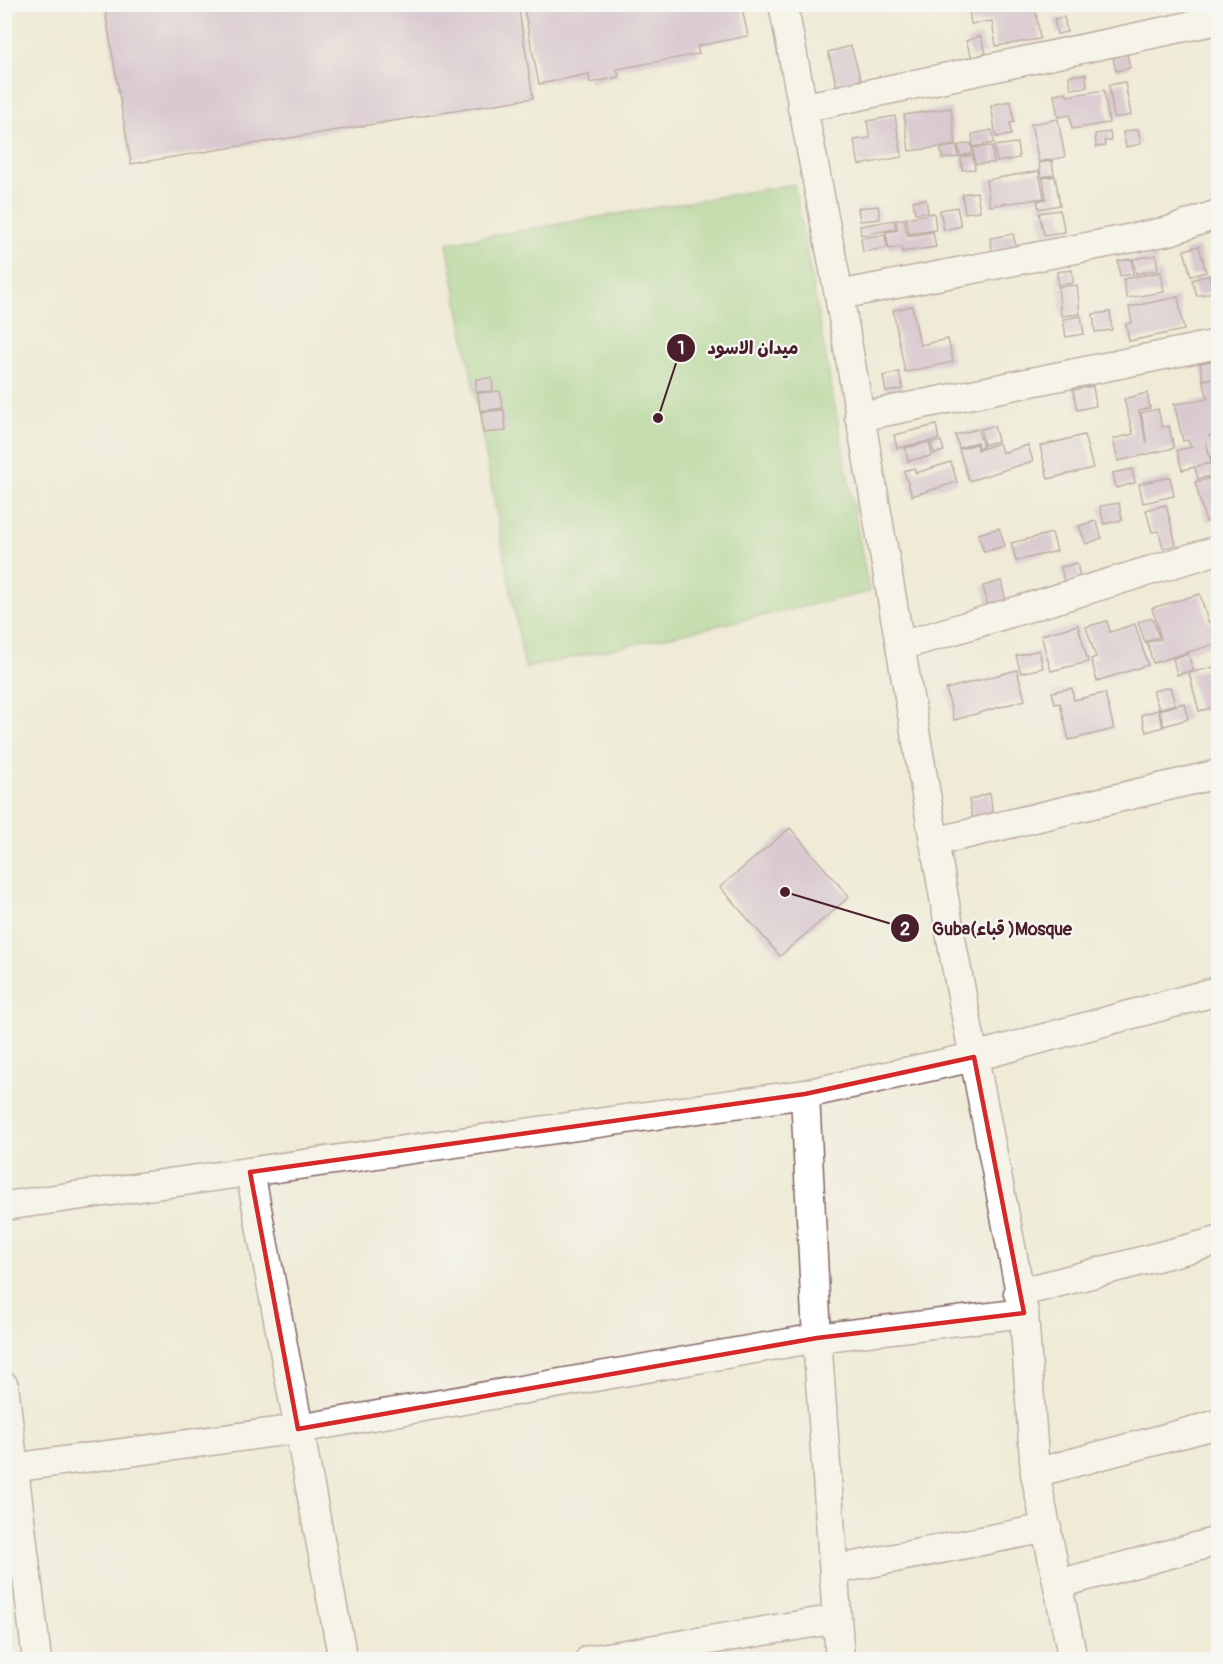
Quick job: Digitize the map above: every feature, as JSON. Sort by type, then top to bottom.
[{"type":"street","points":[[783,4],[839,296],[934,842],[1021,1303],[1035,1473],[1073,1659]]},
{"type":"street","points":[[802,108],[1218,17]]},
{"type":"street","points":[[839,296],[1169,231],[1218,214]]},
{"type":"street","points":[[859,417],[1218,344]]},
{"type":"street","points":[[901,646],[1218,550]]},
{"type":"street","points":[[934,842],[1218,774]]},
{"type":"street","points":[[4,1206],[805,1094],[974,1057],[1218,992]]},
{"type":"street","points":[[805,1094],[817,1338],[840,1659]]},
{"type":"street","points":[[250,1172],[343,1659]]},
{"type":"street","points":[[10,1469],[298,1429],[1021,1303],[1218,1241]]},
{"type":"street","points":[[4,1386],[10,1469],[37,1659]]},
{"type":"street","points":[[1035,1473],[1218,1424]]},
{"type":"street","points":[[834,1570],[1047,1528]]},
{"type":"street","points":[[1058,1584],[1218,1541]]},
{"type":"street","points":[[589,1659],[837,1619]]},
{"type":"highlighted area","points":[[974,1057],[1024,1313],[817,1338],[298,1429],[250,1172],[805,1094]]},
{"type":"green space","points":[[794,184],[869,592],[525,668],[447,243]]},
{"type":"building","points":[[104,4],[518,4],[533,98],[131,164]]},
{"type":"building","points":[[523,4],[741,4],[748,36],[697,46],[699,54],[617,69],[619,77],[590,83],[589,74],[539,84]]},
{"type":"building","points":[[968,4],[1035,4],[1040,39],[996,46],[992,21],[971,24]]},
{"type":"building","points":[[1052,4],[1083,4],[1084,6],[1053,10]]},
{"type":"building","points":[[1064,17],[1067,32],[1057,34],[1054,19]]},
{"type":"building","points":[[980,36],[986,53],[972,58],[966,41]]},
{"type":"building","points":[[851,46],[861,80],[837,87],[828,52]]},
{"type":"building","points":[[1127,54],[1130,68],[1116,71],[1113,58]]},
{"type":"building","points":[[1086,74],[1087,87],[1071,89],[1069,76]]},
{"type":"building","points":[[1125,82],[1131,115],[1114,118],[1109,85]]},
{"type":"building","points":[[1104,90],[1109,123],[1072,129],[1070,115],[1058,117],[1054,94],[1066,92],[1067,96]]},
{"type":"building","points":[[1011,101],[1014,122],[1010,123],[1011,135],[996,137],[991,105]]},
{"type":"building","points":[[951,108],[956,145],[909,151],[904,115]]},
{"type":"building","points":[[895,116],[902,157],[859,165],[854,140],[870,138],[867,121]]},
{"type":"building","points":[[1058,119],[1065,157],[1039,162],[1031,124]]},
{"type":"building","points":[[1138,129],[1141,144],[1126,147],[1123,132]]},
{"type":"building","points":[[992,130],[994,143],[973,147],[972,134]]},
{"type":"building","points":[[1110,132],[1111,141],[1104,141],[1105,146],[1096,147],[1095,134]]},
{"type":"building","points":[[971,143],[973,153],[960,156],[958,145]]},
{"type":"building","points":[[1017,143],[1019,158],[997,162],[994,146]]},
{"type":"building","points":[[957,146],[958,157],[942,159],[941,148]]},
{"type":"building","points":[[992,146],[994,163],[975,164],[973,148]]},
{"type":"building","points":[[973,155],[975,169],[962,170],[961,157]]},
{"type":"building","points":[[1052,161],[1054,175],[1041,177],[1039,163]]},
{"type":"building","points":[[1039,171],[1044,198],[990,206],[986,180]]},
{"type":"building","points":[[1055,176],[1060,205],[1039,209],[1037,201],[1046,199],[1043,178]]},
{"type":"building","points":[[977,192],[980,211],[965,213],[962,194]]},
{"type":"building","points":[[926,199],[928,212],[915,213],[913,201]]},
{"type":"building","points":[[878,206],[880,219],[860,221],[858,208]]},
{"type":"building","points":[[957,207],[961,226],[944,230],[940,210]]},
{"type":"building","points":[[1060,210],[1065,232],[1044,235],[1039,213]]},
{"type":"building","points":[[934,213],[936,230],[909,234],[906,218]]},
{"type":"building","points":[[904,219],[907,236],[933,232],[936,247],[902,252],[901,247],[889,249],[886,232],[898,230],[896,220]]},
{"type":"building","points":[[894,220],[896,229],[861,235],[860,226]]},
{"type":"building","points":[[885,234],[887,248],[863,252],[861,238]]},
{"type":"building","points":[[1013,234],[1016,247],[992,251],[990,238]]},
{"type":"building","points":[[1199,246],[1206,272],[1191,276],[1184,250]]},
{"type":"building","points":[[1156,255],[1158,270],[1136,274],[1133,259]]},
{"type":"building","points":[[1132,259],[1133,274],[1120,276],[1118,261]]},
{"type":"building","points":[[1072,270],[1073,283],[1058,285],[1057,272]]},
{"type":"building","points":[[1161,272],[1164,292],[1127,298],[1123,279]]},
{"type":"building","points":[[1209,275],[1213,292],[1197,296],[1192,280]]},
{"type":"building","points":[[1077,285],[1080,314],[1061,316],[1058,287]]},
{"type":"building","points":[[1178,297],[1184,330],[1129,341],[1126,324],[1132,323],[1129,307]]},
{"type":"building","points":[[912,306],[920,345],[948,339],[953,362],[905,372],[893,310]]},
{"type":"building","points":[[1110,312],[1112,330],[1095,332],[1093,314]]},
{"type":"building","points":[[1081,316],[1084,334],[1066,337],[1063,319]]},
{"type":"building","points":[[1217,360],[1218,433],[1208,436],[1216,434],[1218,460],[1212,462],[1206,442],[1211,463],[1197,466],[1218,462],[1218,474],[1198,479],[1195,467],[1182,470],[1177,450],[1192,447],[1187,440],[1183,441],[1174,404],[1208,399],[1203,381],[1213,378],[1203,380],[1200,363]]},
{"type":"building","points":[[899,372],[903,389],[886,392],[883,376]]},
{"type":"building","points":[[492,378],[493,391],[476,392],[476,379]]},
{"type":"building","points":[[1093,386],[1096,406],[1077,410],[1073,390]]},
{"type":"building","points":[[500,391],[503,408],[480,411],[478,393]]},
{"type":"building","points":[[1147,393],[1150,408],[1139,411],[1147,443],[1141,413],[1158,409],[1162,427],[1169,426],[1174,448],[1118,461],[1113,439],[1133,434],[1124,399]]},
{"type":"building","points":[[504,410],[506,431],[483,433],[481,412]]},
{"type":"building","points":[[936,425],[939,439],[897,448],[894,435]]},
{"type":"building","points":[[994,426],[998,441],[984,445],[980,429]]},
{"type":"building","points":[[977,429],[983,447],[978,448],[977,442],[959,448],[955,435]]},
{"type":"building","points":[[1084,435],[1093,468],[1048,479],[1040,446]]},
{"type":"building","points":[[941,441],[944,451],[934,454],[931,443]]},
{"type":"building","points":[[929,442],[932,456],[908,461],[905,448]]},
{"type":"building","points":[[999,443],[1002,453],[1028,445],[1033,461],[969,481],[959,449],[976,444],[978,450]]},
{"type":"building","points":[[951,462],[957,482],[912,496],[904,471],[914,468],[916,473]]},
{"type":"building","points":[[1132,469],[1135,483],[1116,488],[1113,473]]},
{"type":"building","points":[[1218,476],[1218,518],[1206,522],[1195,482]]},
{"type":"building","points":[[1170,477],[1174,496],[1143,503],[1139,484]]},
{"type":"building","points":[[1119,503],[1122,520],[1104,524],[1100,506]]},
{"type":"building","points":[[1166,505],[1176,545],[1163,548],[1159,531],[1152,532],[1146,510]]},
{"type":"building","points":[[1096,521],[1102,538],[1086,544],[1079,526]]},
{"type":"building","points":[[999,528],[1005,546],[984,552],[978,534]]},
{"type":"building","points":[[1052,533],[1057,551],[1016,561],[1011,543]]},
{"type":"building","points":[[1077,563],[1080,578],[1064,582],[1061,567]]},
{"type":"building","points":[[1001,581],[1006,602],[988,606],[983,586]]},
{"type":"building","points":[[1200,594],[1208,622],[1218,619],[1218,643],[1153,663],[1147,642],[1161,639],[1152,608]]},
{"type":"building","points":[[1152,618],[1159,637],[1145,642],[1138,622]]},
{"type":"building","points":[[1107,621],[1110,632],[1135,624],[1148,665],[1097,681],[1091,659],[1096,657],[1086,627]]},
{"type":"building","points":[[1078,625],[1088,662],[1051,671],[1041,635]]},
{"type":"building","points":[[1039,650],[1043,668],[1021,673],[1016,656]]},
{"type":"building","points":[[1188,654],[1193,670],[1177,675],[1173,658]]},
{"type":"building","points":[[1218,666],[1218,706],[1199,711],[1189,673]]},
{"type":"building","points":[[1017,670],[1025,700],[954,720],[946,689]]},
{"type":"building","points":[[1170,687],[1175,704],[1159,709],[1153,691]]},
{"type":"building","points":[[1072,688],[1074,700],[1105,693],[1114,729],[1069,740],[1060,703],[1055,704],[1052,692]]},
{"type":"building","points":[[1184,703],[1188,719],[1164,726],[1159,710]]},
{"type":"building","points":[[1158,710],[1163,727],[1146,732],[1141,715]]},
{"type":"building","points":[[990,793],[993,816],[973,820],[969,800]]},
{"type":"building","points":[[790,828],[849,897],[780,956],[720,887]]},
{"type":"place","name":"ميدان الاسود","points":[[658,418]]},
{"type":"place","name":"Guba(قباء )Mosque","points":[[785,892]]}]
